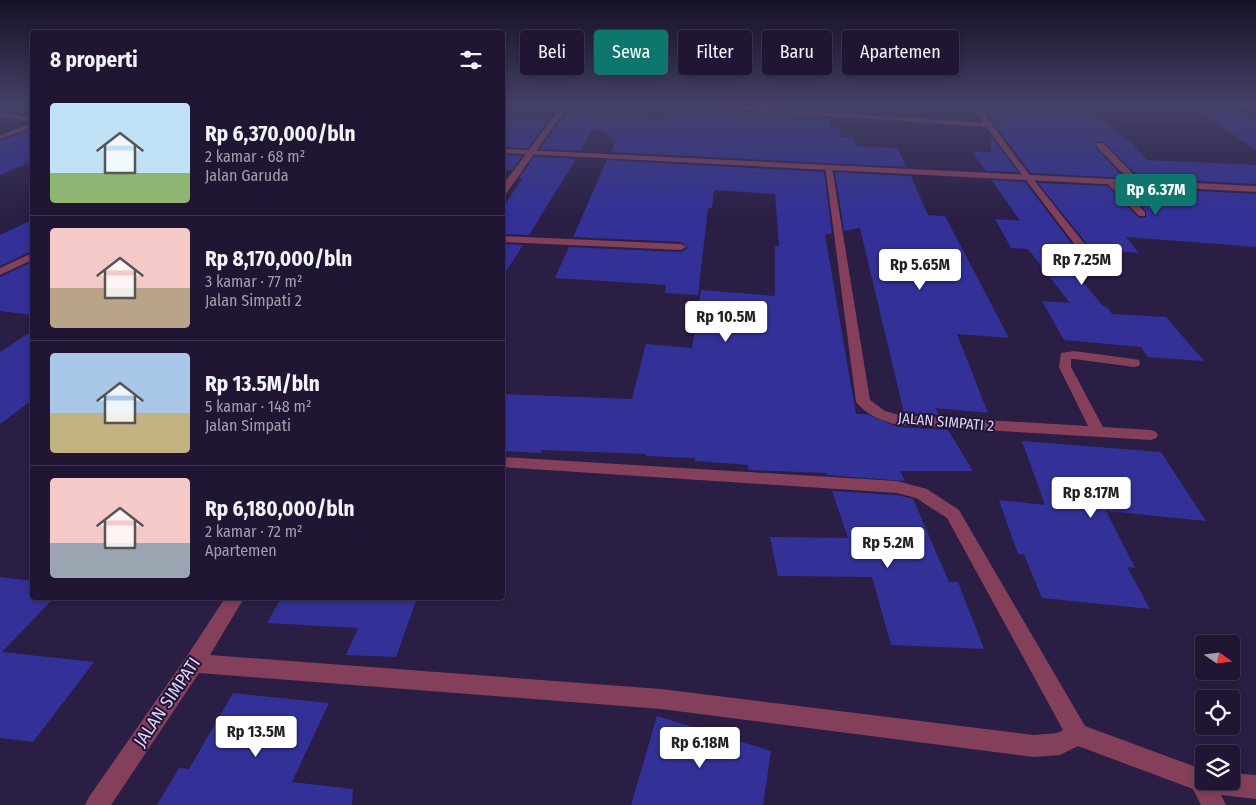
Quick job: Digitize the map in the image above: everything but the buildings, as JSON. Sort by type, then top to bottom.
[{"type":"street","points":[[505,189],[540,141]]},
{"type":"street","points":[[999,141],[1086,252]]},
{"type":"street","points":[[1100,146],[1137,183]]},
{"type":"street","points":[[505,151],[1256,189]]},
{"type":"street","name":"JALAN SIMPATI 2","points":[[828,168],[863,402],[880,414],[898,420],[1151,436]]},
{"type":"street","points":[[1111,182],[1142,214]]},
{"type":"street","points":[[505,239],[681,247]]},
{"type":"street","points":[[0,272],[30,257]]},
{"type":"street","points":[[1098,432],[1065,367],[1065,356],[1074,355],[1134,363]]},
{"type":"street","points":[[505,462],[897,487],[921,493],[953,514],[1076,734],[1195,778]]},
{"type":"street","name":"JALAN SIMPATI","points":[[96,805],[194,663],[234,600]]},
{"type":"street","points":[[194,663],[662,700],[1034,746],[1060,744],[1076,734]]},
{"type":"street","points":[[1240,785],[1256,787]]},
{"type":"street","points":[[1207,790],[1214,805]]}]
